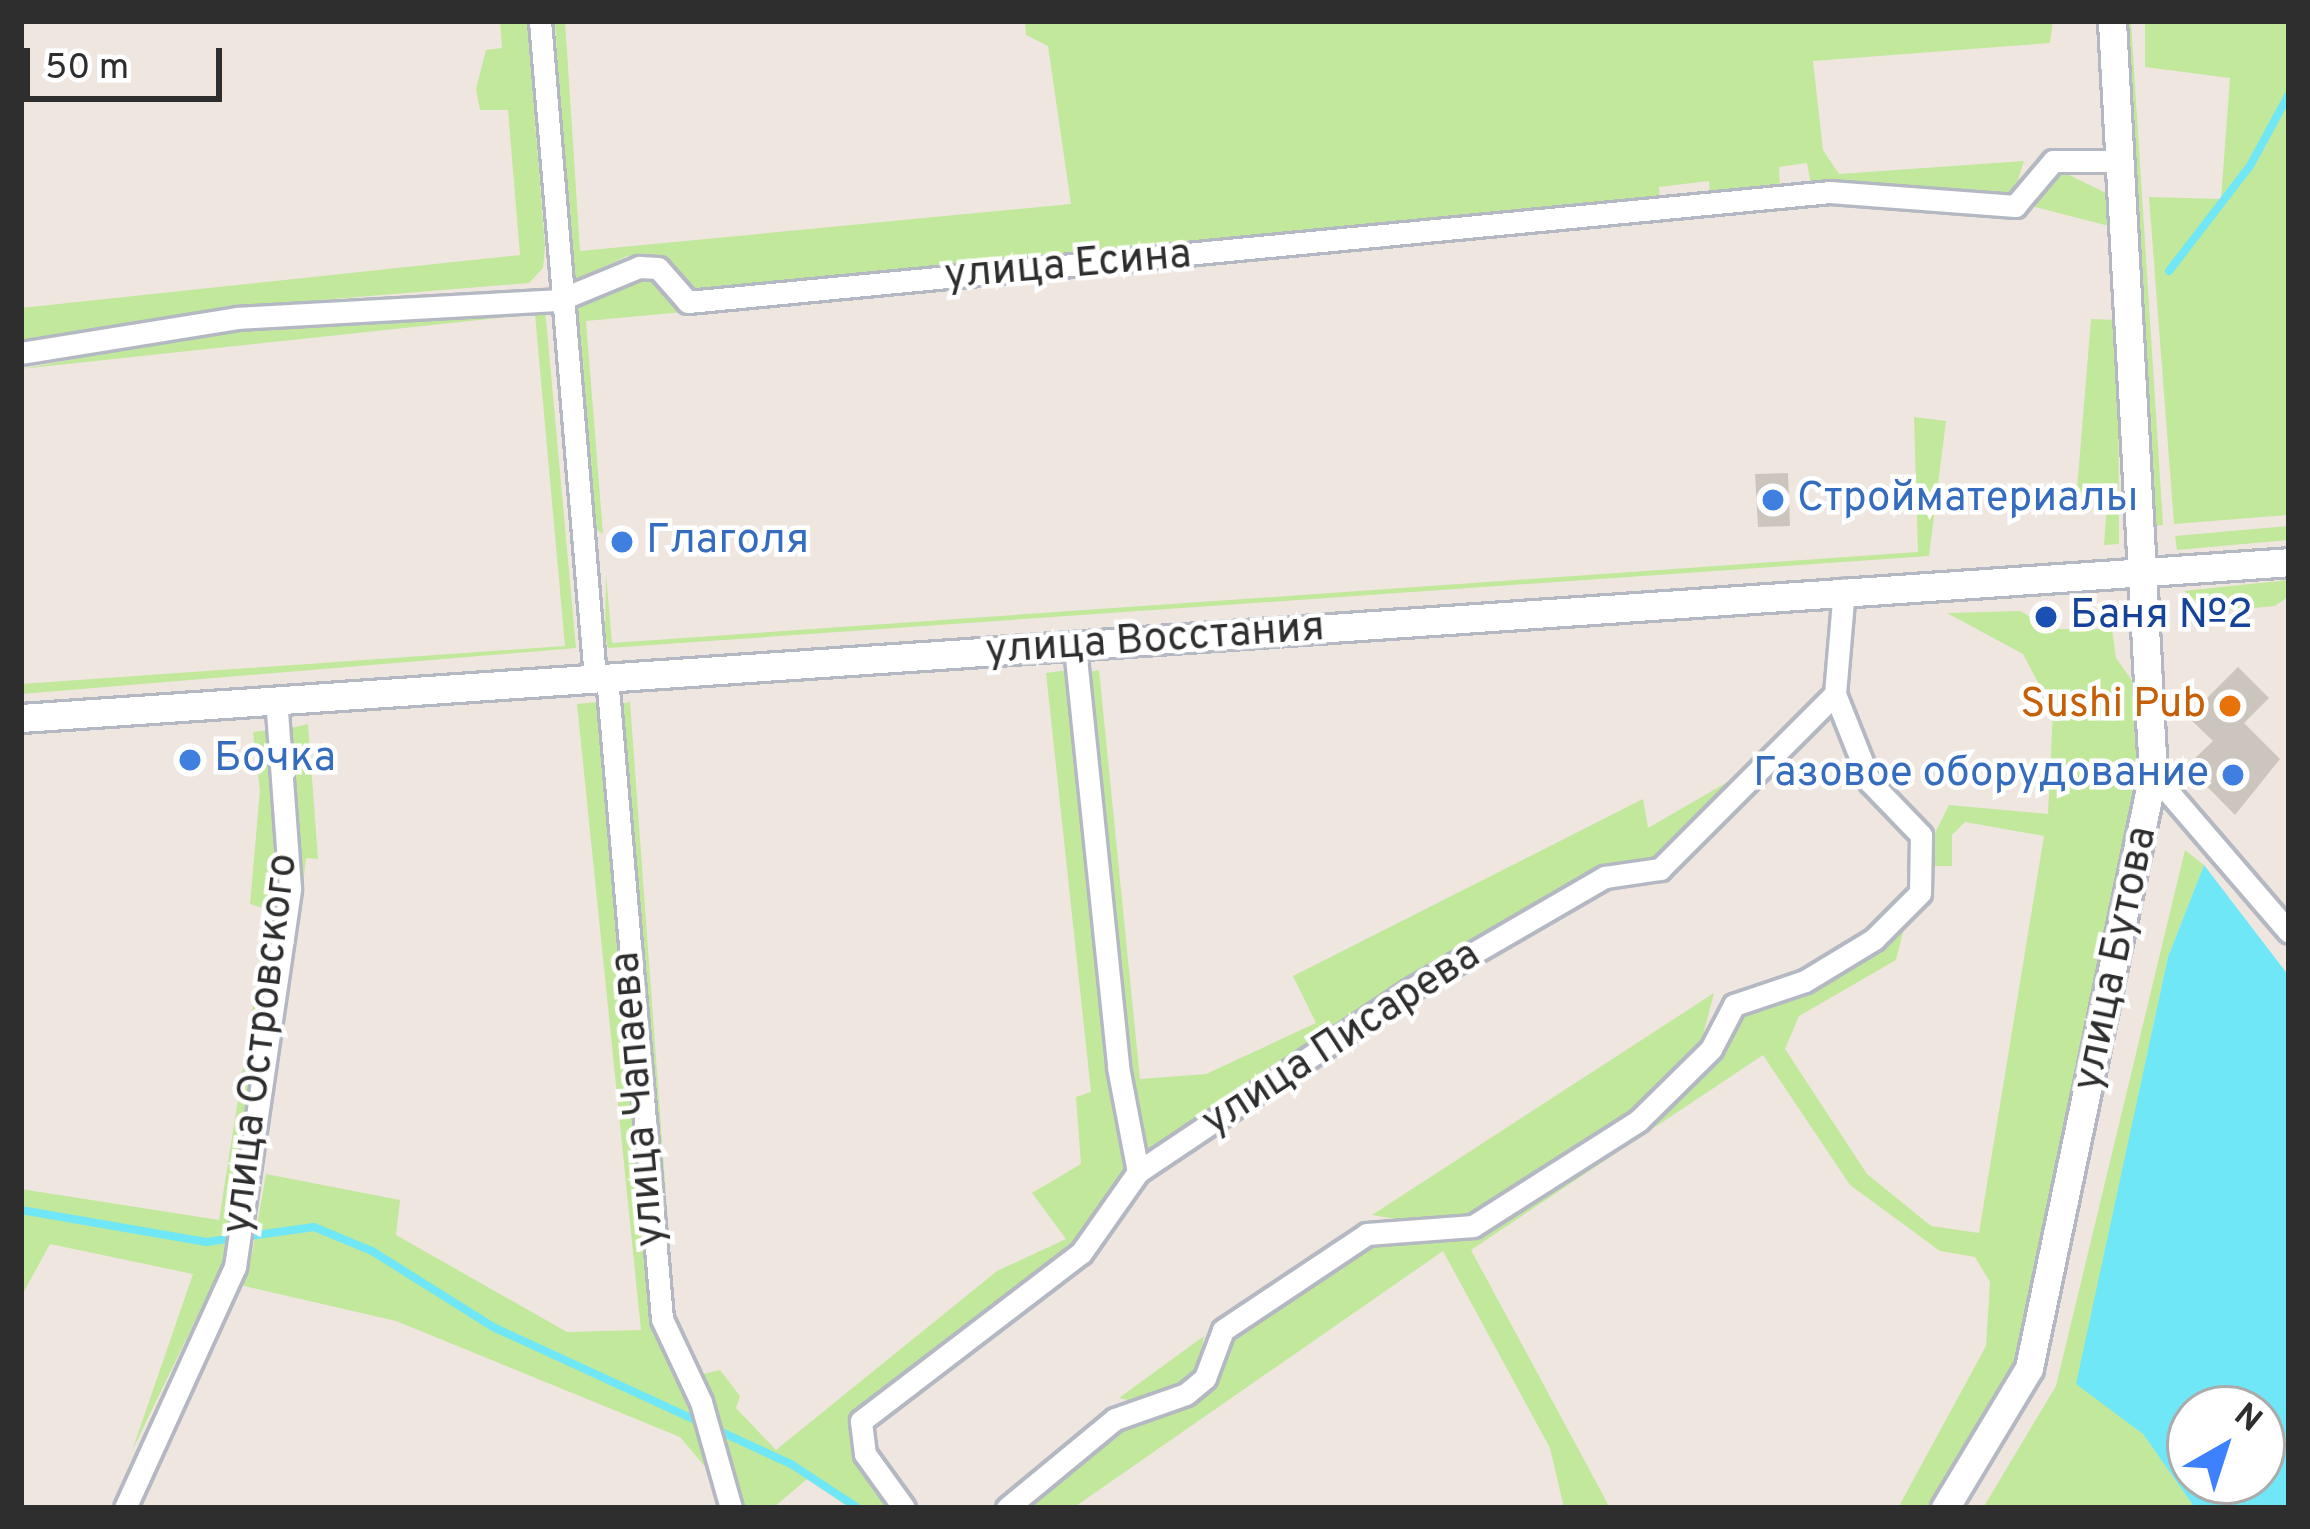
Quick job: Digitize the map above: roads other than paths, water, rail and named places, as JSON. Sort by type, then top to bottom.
[{"type":"street","name":"улица Чапаева","points":[[540,21],[560,300],[662,1319],[701,1402],[731,1508]]},
{"type":"street","name":"улица Бутова","points":[[1945,1508],[2029,1368],[2153,774],[2112,21]]},
{"type":"street","name":"улица Есина","points":[[21,353],[237,318],[560,300],[639,267],[658,268],[688,302],[1830,192],[2015,206],[2053,160],[2118,160]]},
{"type":"street","name":"улица Восстания","points":[[21,718],[1075,648],[1844,589],[2143,576],[2289,562]]},
{"type":"street","points":[[1007,1508],[1115,1419],[1186,1394],[1205,1378],[1223,1330],[1367,1234],[1472,1226],[1638,1121],[1712,1049],[1734,1005],[1805,982],[1874,939],[1920,893],[1921,835],[1870,782],[1835,694],[1844,589]]},
{"type":"street","points":[[1075,648],[1118,1067],[1138,1172]]},
{"type":"street","name":"улица Писарева","points":[[904,1508],[865,1454],[861,1421],[1081,1253],[1138,1172],[1487,945],[1605,877],[1660,869],[1835,694]]},
{"type":"street","name":"улица Островского","points":[[125,1508],[235,1267],[290,888],[276,699]]},
{"type":"street","points":[[2153,774],[2289,932]]},
{"type":"water","points":[[2204,865],[2289,976],[2289,1508],[2193,1505],[2286,1505],[2286,1385],[2166,1385],[2166,1467],[2143,1434],[2076,1384],[2168,957]]},
{"type":"waterway","points":[[2169,271],[2250,166],[2289,94]]},
{"type":"waterway","points":[[21,1210],[206,1242],[314,1227],[372,1251],[493,1327],[791,1464],[858,1508]]},
{"type":"place","name":"Стройматериалы","points":[[1773,500]]},
{"type":"place","name":"Глаголя","points":[[622,542]]},
{"type":"place","name":"Баня №2","points":[[2046,617]]},
{"type":"place","name":"Sushi Pub","points":[[2230,706]]},
{"type":"place","name":"Бочка","points":[[190,760]]},
{"type":"place","name":"Газовое оборудование","points":[[2233,775]]}]
